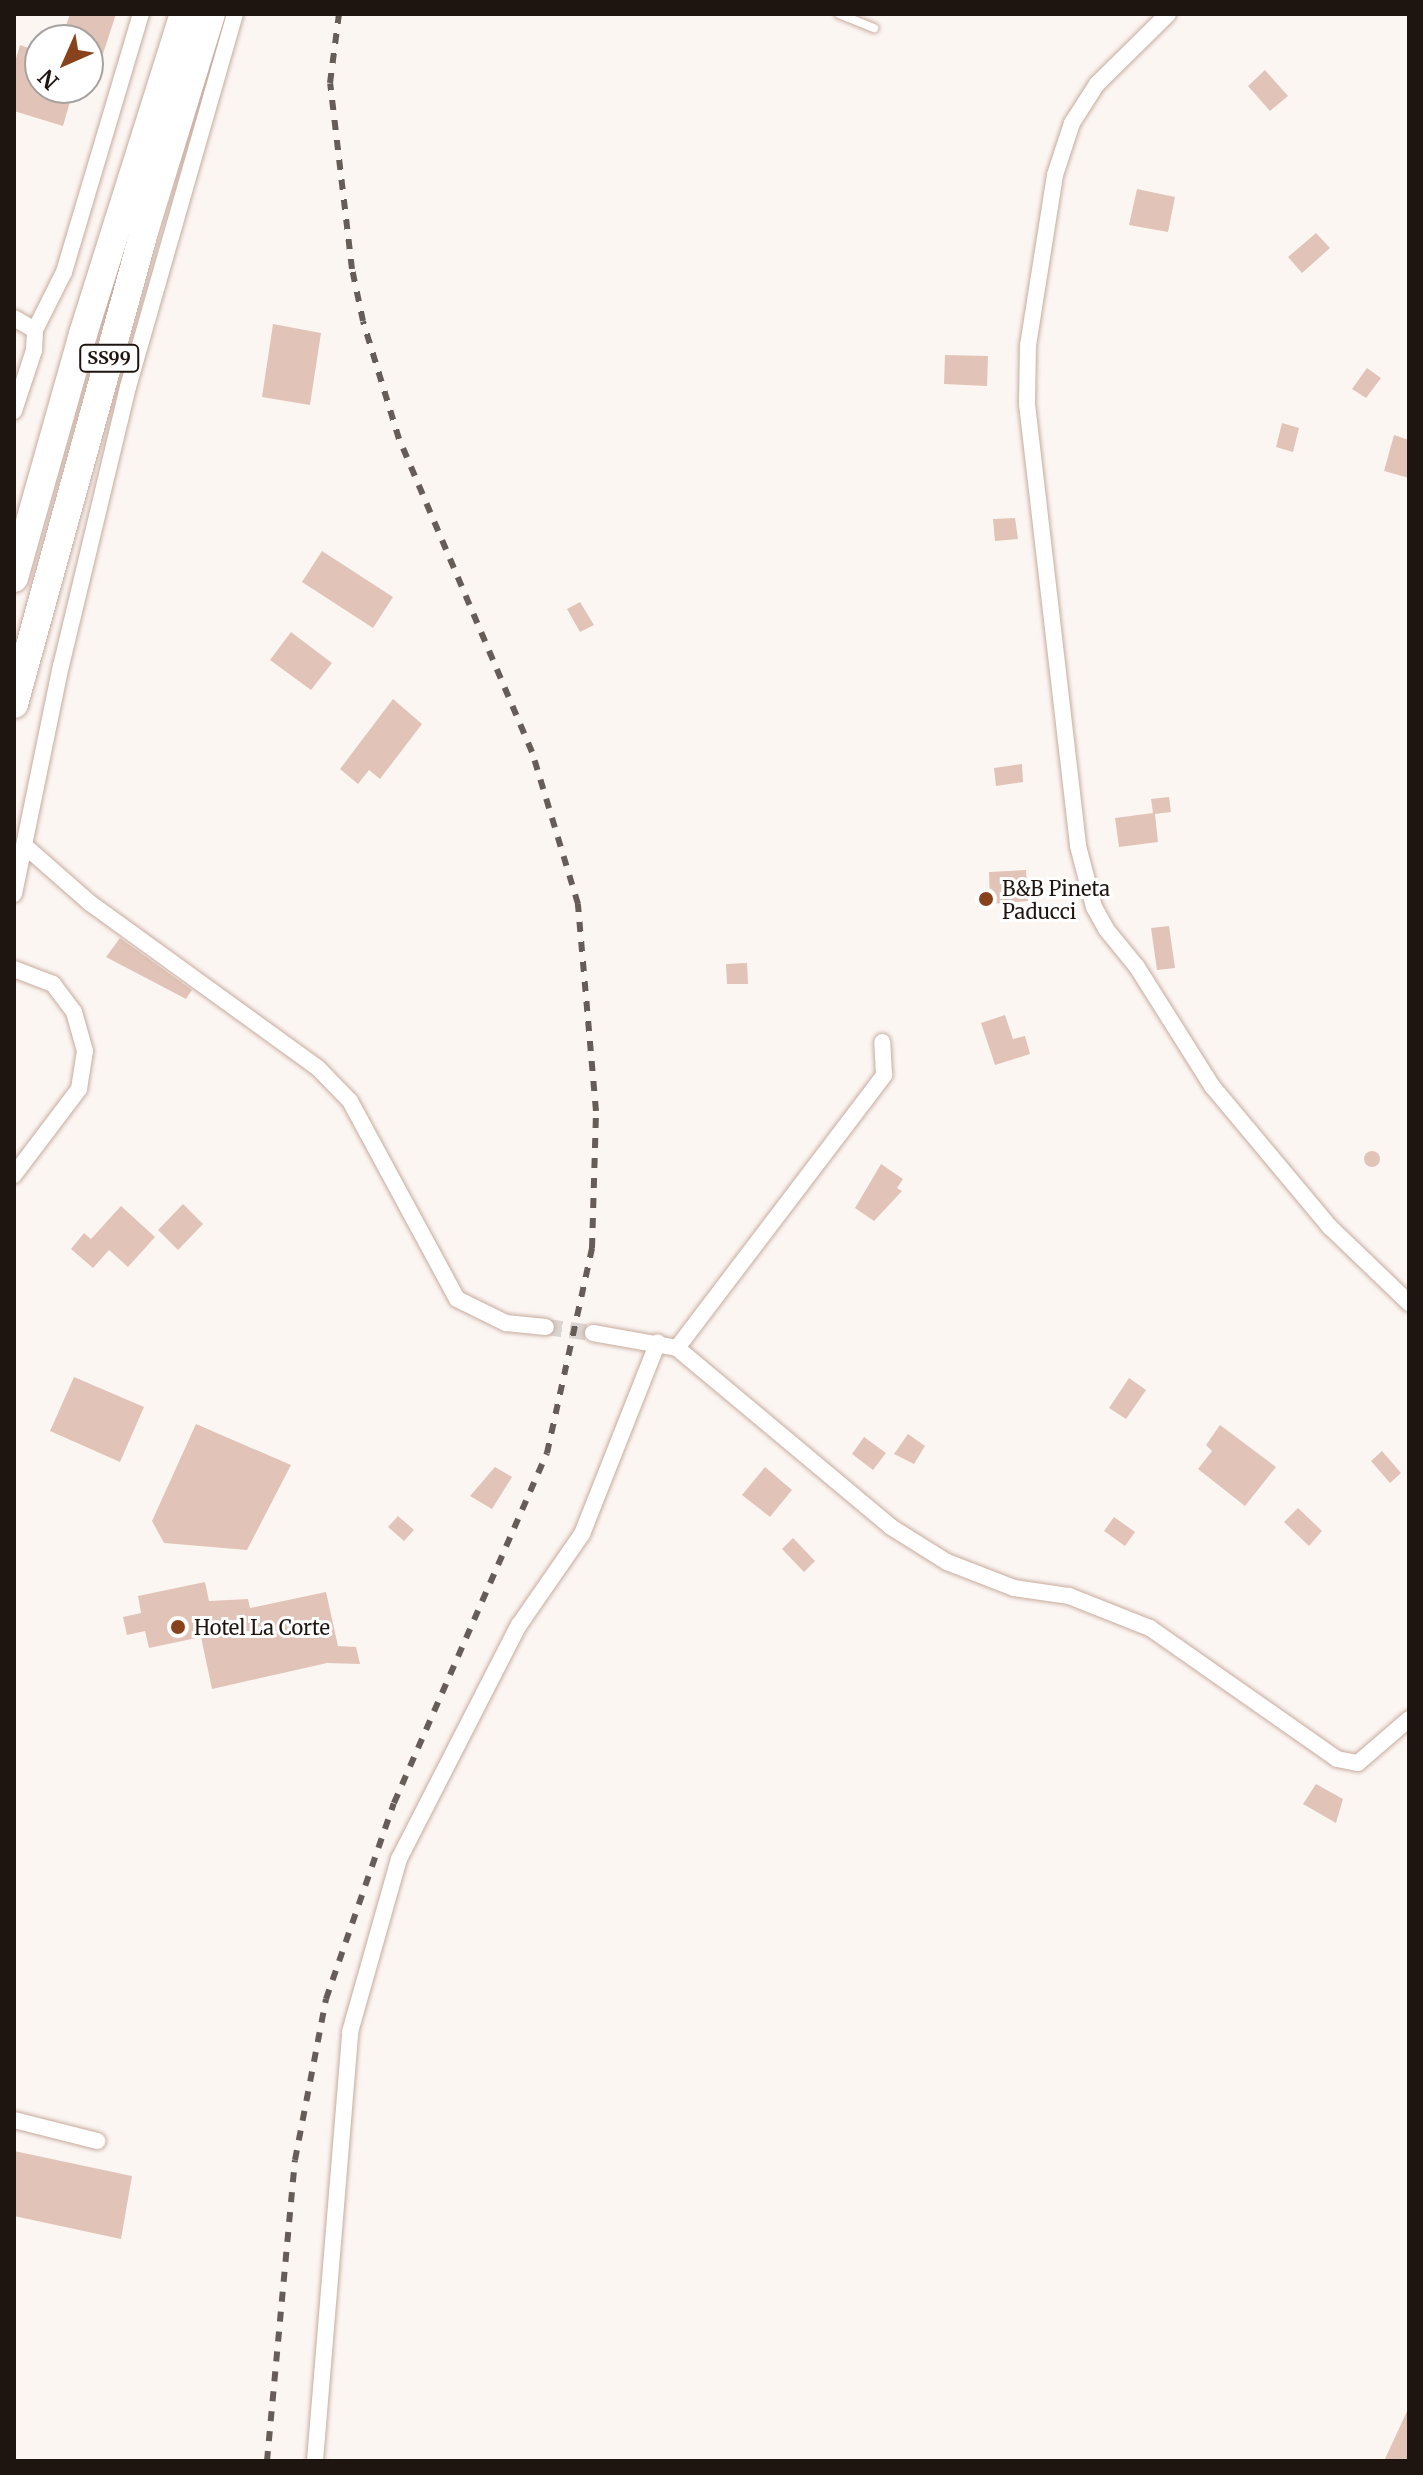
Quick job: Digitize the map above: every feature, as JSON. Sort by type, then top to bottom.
[{"type":"highway","name":"SS99","points":[[14,578],[83,334],[184,14]]},
{"type":"highway","name":"SS99","points":[[14,704],[143,235],[211,14]]},
{"type":"street","points":[[14,411],[34,350],[35,330],[64,272],[141,14]]},
{"type":"street","points":[[14,894],[61,666],[128,387],[235,14]]},
{"type":"street","points":[[1168,14],[1097,84],[1072,123],[1055,175],[1028,345],[1027,404],[1078,846],[1094,907],[1106,929],[1137,967],[1212,1086],[1330,1227],[1409,1303]]},
{"type":"street","points":[[14,318],[35,330]]},
{"type":"street","points":[[25,846],[90,903],[318,1068],[350,1101],[457,1299],[506,1323],[546,1327]]},
{"type":"street","points":[[14,969],[53,984],[74,1012],[85,1051],[79,1089],[14,1175]]},
{"type":"street","points":[[677,1348],[884,1075],[882,1042]]},
{"type":"street","points":[[593,1333],[658,1342],[677,1348],[891,1527],[947,1562],[1014,1588],[1069,1596],[1150,1628],[1337,1759],[1358,1763],[1409,1719]]},
{"type":"street","points":[[315,2461],[350,2032],[399,1859],[511,1639],[582,1534],[658,1342]]},
{"type":"street","points":[[14,2120],[97,2141]]},
{"type":"lane","points":[[839,14],[874,28]]},
{"type":"building","points":[[70,14],[116,14],[104,51],[104,24],[67,24]]},
{"type":"building","points":[[20,45],[24,46],[24,104],[69,104],[63,126],[14,111],[14,65]]},
{"type":"building","points":[[1265,70],[1288,96],[1270,111],[1248,86]]},
{"type":"building","points":[[1137,189],[1175,197],[1168,232],[1129,225]]},
{"type":"building","points":[[1316,233],[1330,248],[1302,273],[1288,257]]},
{"type":"building","points":[[273,324],[321,333],[310,405],[262,397]]},
{"type":"building","points":[[945,355],[988,356],[987,386],[944,384]]},
{"type":"building","points":[[1367,368],[1381,378],[1366,398],[1352,389]]},
{"type":"building","points":[[1282,423],[1299,428],[1293,452],[1276,447]]},
{"type":"building","points":[[1394,435],[1409,440],[1409,478],[1384,471]]},
{"type":"building","points":[[1015,518],[1018,539],[995,541],[993,519]]},
{"type":"building","points":[[322,551],[393,597],[373,628],[302,582]]},
{"type":"building","points":[[580,602],[594,625],[580,632],[567,609]]},
{"type":"building","points":[[291,632],[332,663],[311,690],[270,660]]},
{"type":"building","points":[[393,699],[422,724],[380,779],[369,770],[358,784],[340,769]]},
{"type":"building","points":[[1022,764],[1023,782],[996,786],[994,768]]},
{"type":"building","points":[[1169,797],[1171,812],[1155,814],[1158,842],[1119,847],[1115,818],[1153,813],[1151,799]]},
{"type":"building","points":[[1026,870],[1028,901],[990,904],[989,872]]},
{"type":"building","points":[[1169,926],[1175,968],[1157,970],[1151,928]]},
{"type":"building","points":[[120,938],[192,990],[186,999],[106,957]]},
{"type":"building","points":[[747,963],[748,984],[727,984],[726,964]]},
{"type":"building","points":[[1005,1015],[1013,1039],[1025,1036],[1030,1054],[995,1065],[981,1023]]},
{"type":"building","points":[[1369,1151],[1375,1151],[1380,1159],[1378,1165],[1369,1167],[1364,1162],[1364,1156]]},
{"type":"building","points":[[881,1164],[903,1179],[897,1188],[902,1191],[874,1221],[855,1208]]},
{"type":"building","points":[[183,1204],[203,1224],[178,1250],[158,1230]]},
{"type":"building","points":[[121,1206],[155,1237],[128,1267],[109,1250],[93,1268],[71,1249],[84,1233],[91,1239]]},
{"type":"building","points":[[74,1377],[144,1407],[120,1462],[50,1431]]},
{"type":"building","points":[[1129,1378],[1146,1390],[1126,1419],[1109,1408]]},
{"type":"building","points":[[196,1424],[291,1465],[247,1550],[164,1543],[152,1521]]},
{"type":"building","points":[[1220,1425],[1276,1467],[1245,1506],[1198,1469],[1212,1451],[1206,1445]]},
{"type":"building","points":[[908,1434],[925,1446],[914,1464],[894,1454]]},
{"type":"building","points":[[864,1437],[886,1453],[873,1470],[852,1454]]},
{"type":"building","points":[[1382,1451],[1401,1473],[1390,1483],[1371,1461]]},
{"type":"building","points":[[495,1467],[512,1477],[492,1509],[470,1496]]},
{"type":"building","points":[[765,1467],[792,1490],[770,1517],[742,1495]]},
{"type":"building","points":[[1298,1508],[1322,1531],[1309,1546],[1284,1522]]},
{"type":"building","points":[[398,1516],[414,1530],[404,1541],[388,1527]]},
{"type":"building","points":[[1114,1517],[1135,1532],[1125,1546],[1104,1531]]},
{"type":"building","points":[[793,1538],[815,1561],[804,1572],[782,1549]]},
{"type":"building","points":[[205,1582],[209,1601],[248,1599],[250,1608],[326,1592],[338,1646],[356,1647],[360,1664],[327,1663],[212,1689],[201,1637],[149,1648],[145,1631],[127,1635],[123,1617],[141,1613],[138,1596]]},
{"type":"building","points":[[1316,1784],[1343,1799],[1336,1823],[1303,1804]]},
{"type":"building","points":[[14,2151],[132,2176],[121,2239],[14,2216]]},
{"type":"building","points":[[1409,2407],[1409,2461],[1384,2461]]},
{"type":"tunnel","points":[[546,1327],[593,1333]]},
{"type":"railway","points":[[267,2461],[295,2160],[326,1999],[394,1803],[547,1453],[592,1248],[596,1111],[578,904],[532,752],[399,439],[363,321],[352,269],[330,83],[339,14]]},
{"type":"place","name":"B&B Pineta Paducci","points":[[986,899]]},
{"type":"place","name":"Hotel La Corte","points":[[178,1627]]}]
